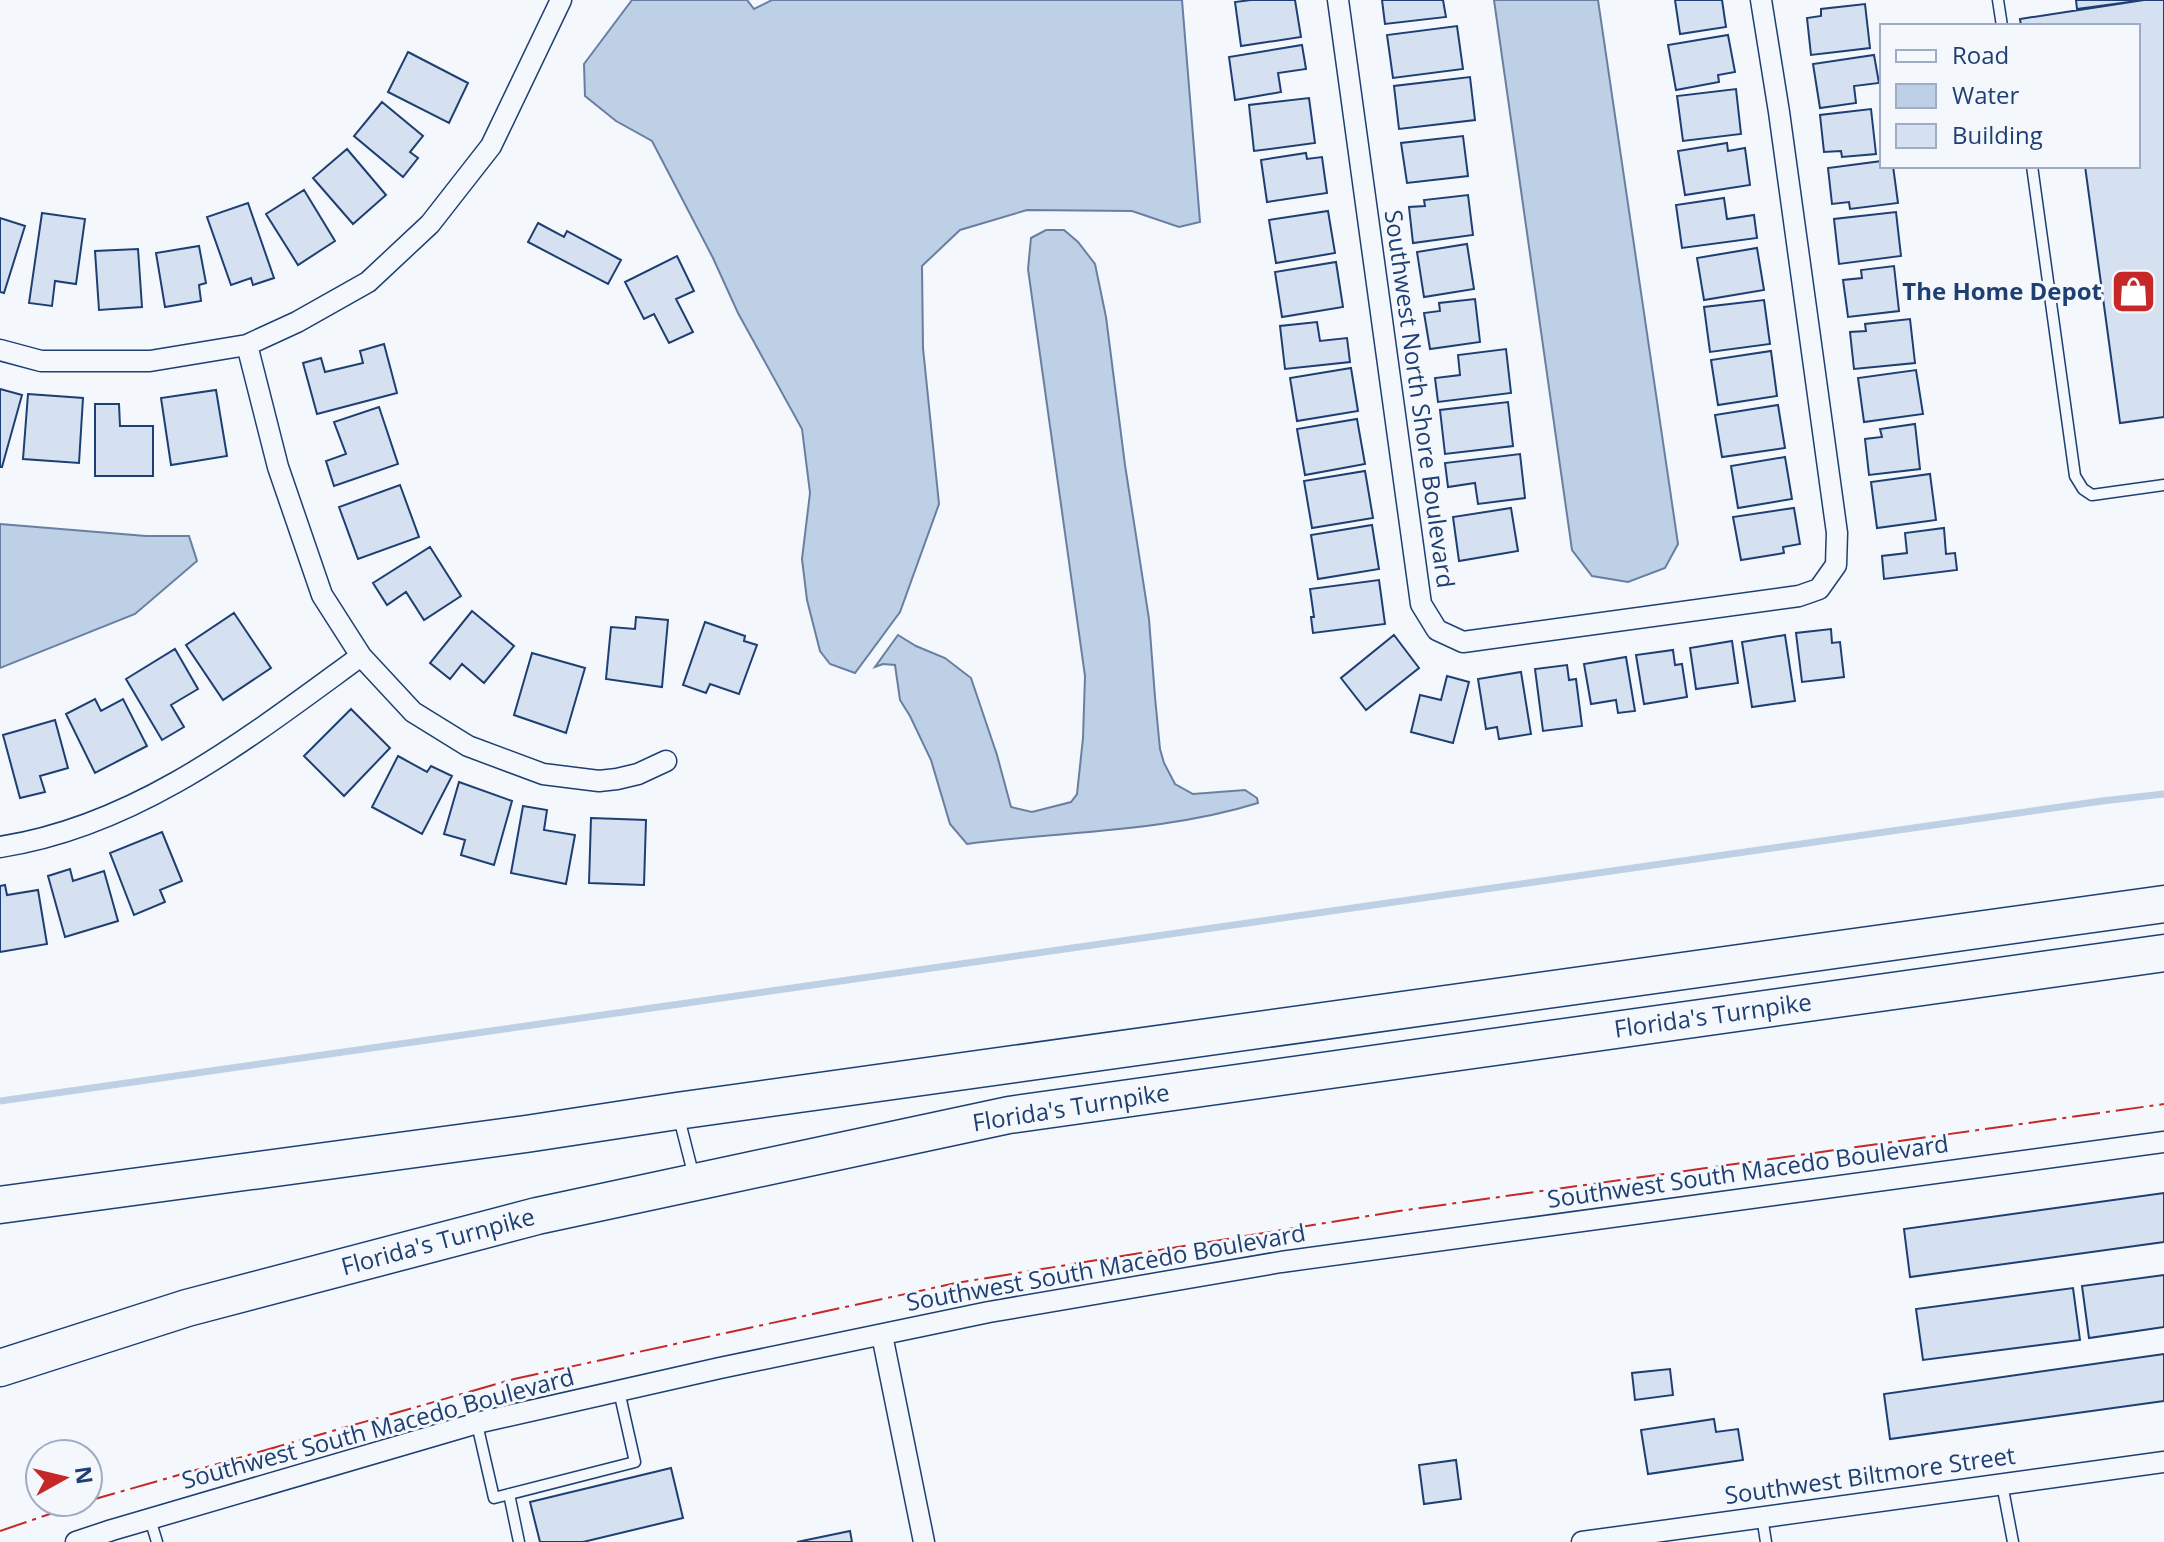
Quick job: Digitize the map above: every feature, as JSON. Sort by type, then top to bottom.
[{"type":"highway","name":"Florida's Turnpike","points":[[0,1205],[2164,904]]},
{"type":"highway","name":"Florida's Turnpike","points":[[0,1368],[187,1308],[537,1216],[1009,1115],[2164,953]]},
{"type":"street","points":[[0,350],[41,361],[150,361],[247,345],[297,322],[368,282],[430,224],[491,146],[561,0]]},
{"type":"street","name":"Southwest North Shore Boulevard","points":[[1338,0],[1421,604],[1437,630],[1463,642],[1799,596],[1819,589],[1836,565],[1835,517],[1761,0]]},
{"type":"street","points":[[247,345],[278,467],[322,595],[361,656],[413,712],[468,746],[543,774],[599,781],[638,774],[666,761]]},
{"type":"street","points":[[0,847],[36,842],[135,805],[242,743],[361,656]]},
{"type":"street","name":"Southwest South Macedo Boulevard","points":[[76,1542],[477,1424],[720,1368],[989,1312],[1281,1262],[2164,1142]]},
{"type":"street","points":[[882,1335],[924,1542]]},
{"type":"street","name":"Southwest Biltmore Street","points":[[1582,1542],[1680,1535],[1762,1517],[2164,1462]]},
{"type":"lane","points":[[1998,0],[2002,24]]},
{"type":"lane","points":[[2032,168],[2075,476],[2083,489],[2092,495],[2164,485]]},
{"type":"lane","points":[[677,1111],[695,1182]]},
{"type":"lane","points":[[477,1424],[494,1498],[635,1462],[619,1391]]},
{"type":"lane","points":[[2002,1484],[2013,1542]]},
{"type":"lane","points":[[509,1494],[519,1542]]},
{"type":"lane","points":[[1762,1517],[1766,1542]]},
{"type":"lane","points":[[150,1519],[157,1542]]},
{"type":"water","points":[[632,0],[747,0],[754,9],[772,0],[1182,0],[1200,222],[1179,227],[1132,211],[1027,210],[960,230],[922,266],[923,348],[939,504],[900,612],[855,673],[830,664],[820,651],[807,600],[802,559],[810,493],[802,429],[738,313],[652,141],[616,121],[585,96],[584,64]]},
{"type":"water","points":[[1494,0],[1598,0],[1678,544],[1665,568],[1628,582],[1592,576],[1572,550]]},
{"type":"water","points":[[1046,230],[1064,230],[1095,264],[1106,317],[1149,619],[1160,749],[1164,763],[1175,784],[1193,794],[1245,790],[1257,798],[1258,803],[1187,820],[967,844],[950,824],[931,760],[900,700],[895,665],[875,667],[898,635],[945,658],[971,678],[1011,807],[1032,812],[1071,802],[1077,794],[1085,676],[1028,269],[1031,238]]},
{"type":"water","points":[[0,524],[146,536],[189,536],[197,561],[135,614],[0,668]]},
{"type":"building","points":[[1295,0],[1301,37],[1241,46],[1235,2]]},
{"type":"building","points":[[1382,0],[1443,0],[1446,17],[1385,24]]},
{"type":"building","points":[[1675,0],[1722,0],[1726,27],[1680,34]]},
{"type":"building","points":[[2076,0],[2144,0],[2077,9]]},
{"type":"building","name":"The Home Depot","points":[[2144,0],[2164,0],[2164,417],[2120,423],[2085,168],[2140,168],[2140,24],[2021,24],[2020,19]]},
{"type":"building","points":[[1865,4],[1870,48],[1811,55],[1807,18],[1821,16],[1821,9]]},
{"type":"building","points":[[1457,26],[1463,69],[1393,78],[1387,35]]},
{"type":"building","points":[[1728,35],[1735,72],[1718,75],[1719,82],[1676,90],[1668,45]]},
{"type":"building","points":[[1302,45],[1306,69],[1278,73],[1281,92],[1235,100],[1229,57]]},
{"type":"building","points":[[408,52],[468,83],[449,123],[388,92]]},
{"type":"building","points":[[1874,55],[1879,83],[1854,86],[1856,103],[1820,108],[1813,64]]},
{"type":"building","points":[[1470,77],[1475,120],[1399,129],[1394,86]]},
{"type":"building","points":[[1736,89],[1741,134],[1683,141],[1677,96]]},
{"type":"building","points":[[1309,98],[1315,143],[1254,151],[1249,105]]},
{"type":"building","points":[[382,102],[423,136],[410,152],[418,158],[403,177],[354,136]]},
{"type":"building","points":[[1871,109],[1876,154],[1842,157],[1841,151],[1824,152],[1820,115]]},
{"type":"building","points":[[1463,136],[1468,176],[1407,183],[1401,143]]},
{"type":"building","points":[[1727,143],[1728,151],[1745,148],[1750,185],[1685,195],[1678,151]]},
{"type":"building","points":[[347,149],[386,195],[353,224],[313,178]]},
{"type":"building","points":[[1306,153],[1307,159],[1322,157],[1327,193],[1267,202],[1261,160]]},
{"type":"building","points":[[1880,161],[1880,168],[1893,168],[1898,203],[1850,209],[1849,202],[1832,204],[1828,168]]},
{"type":"building","points":[[304,190],[335,241],[298,265],[266,214]]},
{"type":"building","points":[[1468,195],[1473,235],[1413,243],[1409,207],[1425,206],[1424,200]]},
{"type":"building","points":[[1724,198],[1727,219],[1754,215],[1757,238],[1682,248],[1676,205]]},
{"type":"building","points":[[248,203],[274,278],[253,285],[251,278],[231,285],[207,217]]},
{"type":"building","points":[[1328,211],[1335,253],[1276,263],[1269,220]]},
{"type":"building","points":[[1896,212],[1901,256],[1839,264],[1834,219]]},
{"type":"building","points":[[42,213],[85,219],[76,284],[55,281],[52,306],[29,303]]},
{"type":"building","points":[[0,218],[25,226],[4,293],[0,292]]},
{"type":"building","points":[[538,223],[564,237],[567,231],[621,260],[608,284],[528,242]]},
{"type":"building","points":[[1467,244],[1474,289],[1424,297],[1417,252]]},
{"type":"building","points":[[199,246],[206,283],[199,285],[201,301],[165,307],[156,253]]},
{"type":"building","points":[[1757,248],[1764,290],[1704,300],[1697,258]]},
{"type":"building","points":[[138,249],[142,307],[99,310],[95,251]]},
{"type":"building","points":[[677,256],[694,291],[676,299],[693,332],[669,343],[654,314],[644,319],[625,282]]},
{"type":"building","points":[[1336,262],[1343,307],[1282,317],[1275,272]]},
{"type":"building","points":[[1894,266],[1899,311],[1848,317],[1843,280],[1862,278],[1861,270]]},
{"type":"building","points":[[1475,299],[1480,342],[1430,349],[1424,313],[1440,311],[1439,303]]},
{"type":"building","points":[[1764,300],[1770,344],[1710,352],[1704,307]]},
{"type":"building","points":[[1910,319],[1915,363],[1854,369],[1850,332],[1866,331],[1865,324]]},
{"type":"building","points":[[1317,322],[1320,341],[1347,338],[1350,362],[1285,369],[1280,326]]},
{"type":"building","points":[[384,344],[397,393],[317,414],[303,363],[321,358],[325,372],[363,363],[360,351]]},
{"type":"building","points":[[1506,349],[1511,393],[1438,402],[1435,378],[1460,375],[1458,355]]},
{"type":"building","points":[[1771,351],[1777,396],[1718,405],[1711,360]]},
{"type":"building","points":[[1351,368],[1358,411],[1297,421],[1290,378]]},
{"type":"building","points":[[1916,370],[1923,414],[1864,422],[1858,378]]},
{"type":"building","points":[[0,389],[22,395],[2,467],[0,467]]},
{"type":"building","points":[[216,390],[227,456],[171,465],[161,398]]},
{"type":"building","points":[[28,394],[83,398],[79,463],[23,459]]},
{"type":"building","points":[[1508,402],[1513,446],[1445,454],[1440,410]]},
{"type":"building","points":[[95,404],[119,404],[120,426],[153,426],[153,476],[95,476]]},
{"type":"building","points":[[1778,405],[1785,448],[1722,457],[1715,415]]},
{"type":"building","points":[[379,407],[398,464],[334,486],[326,461],[346,454],[334,422]]},
{"type":"building","points":[[1357,419],[1365,464],[1305,475],[1297,429]]},
{"type":"building","points":[[1915,424],[1920,469],[1869,475],[1865,439],[1882,437],[1880,429]]},
{"type":"building","points":[[1520,454],[1525,498],[1478,504],[1475,483],[1448,487],[1445,463]]},
{"type":"building","points":[[1785,457],[1792,499],[1738,508],[1731,466]]},
{"type":"building","points":[[1365,471],[1373,518],[1312,528],[1304,481]]},
{"type":"building","points":[[1930,474],[1936,520],[1877,528],[1871,482]]},
{"type":"building","points":[[400,485],[419,537],[358,559],[339,507]]},
{"type":"building","points":[[1511,508],[1518,551],[1459,561],[1453,517]]},
{"type":"building","points":[[1794,508],[1800,544],[1783,547],[1784,553],[1741,560],[1733,517]]},
{"type":"building","points":[[1372,525],[1379,569],[1318,579],[1311,535]]},
{"type":"building","points":[[1944,528],[1946,554],[1955,553],[1957,570],[1884,579],[1882,556],[1907,553],[1905,533]]},
{"type":"building","points":[[430,547],[461,596],[424,620],[406,592],[387,605],[373,583]]},
{"type":"building","points":[[1379,580],[1385,624],[1313,633],[1310,589]]},
{"type":"building","points":[[472,611],[514,646],[484,683],[462,664],[450,679],[430,663]]},
{"type":"building","points":[[234,613],[271,668],[223,700],[186,645]]},
{"type":"building","points":[[636,617],[668,620],[662,687],[606,679],[611,627],[635,629]]},
{"type":"building","points":[[705,622],[745,636],[744,641],[757,645],[739,694],[710,684],[706,693],[683,685]]},
{"type":"building","points":[[1831,629],[1832,643],[1840,642],[1844,677],[1802,682],[1796,633]]},
{"type":"building","points":[[1394,635],[1419,668],[1366,710],[1341,678]]},
{"type":"building","points":[[1785,635],[1795,701],[1752,707],[1742,642]]},
{"type":"building","points":[[1732,641],[1738,683],[1696,689],[1690,648]]},
{"type":"building","points":[[175,649],[198,689],[171,705],[184,727],[162,740],[126,679]]},
{"type":"building","points":[[1673,650],[1675,665],[1682,664],[1687,697],[1644,704],[1636,655]]},
{"type":"building","points":[[532,653],[585,668],[566,733],[514,715]]},
{"type":"building","points":[[1626,657],[1635,711],[1618,713],[1616,700],[1591,704],[1584,664]]},
{"type":"building","points":[[1567,665],[1569,680],[1576,679],[1582,726],[1543,731],[1535,669]]},
{"type":"building","points":[[1521,672],[1531,734],[1499,739],[1497,727],[1486,729],[1478,679]]},
{"type":"building","points":[[1447,676],[1469,682],[1453,743],[1411,732],[1420,695],[1441,700]]},
{"type":"building","points":[[95,699],[101,711],[123,699],[147,746],[95,773],[66,714]]},
{"type":"building","points":[[351,709],[390,748],[344,796],[304,756]]},
{"type":"building","points":[[55,720],[68,768],[40,776],[45,792],[20,798],[3,735]]},
{"type":"building","points":[[398,756],[427,772],[431,766],[452,776],[422,834],[372,807]]},
{"type":"building","points":[[459,782],[512,801],[494,865],[461,855],[465,840],[444,834]]},
{"type":"building","points":[[523,806],[547,810],[544,830],[575,835],[566,884],[511,873]]},
{"type":"building","points":[[591,818],[646,820],[644,885],[589,883]]},
{"type":"building","points":[[162,832],[182,881],[160,890],[165,902],[134,915],[110,853]]},
{"type":"building","points":[[70,869],[73,881],[104,871],[118,921],[65,937],[48,876]]},
{"type":"building","points":[[5,885],[7,895],[38,890],[47,944],[0,952],[0,886]]},
{"type":"building","points":[[2164,1193],[2164,1242],[1910,1277],[1904,1229]]},
{"type":"building","points":[[2164,1275],[2164,1327],[2089,1338],[2082,1286]]},
{"type":"building","points":[[2073,1288],[2080,1340],[1923,1360],[1916,1309]]},
{"type":"building","points":[[2164,1354],[2164,1401],[1890,1439],[1884,1394]]},
{"type":"building","points":[[1670,1369],[1673,1395],[1635,1400],[1632,1373]]},
{"type":"building","points":[[1714,1419],[1716,1432],[1738,1429],[1743,1460],[1648,1474],[1641,1430]]},
{"type":"building","points":[[1456,1460],[1461,1499],[1424,1504],[1419,1465]]},
{"type":"building","points":[[671,1468],[683,1518],[583,1542],[540,1542],[530,1502]]},
{"type":"building","points":[[850,1531],[852,1542],[797,1542]]},
{"type":"waterway","points":[[0,1101],[2164,794]]},
{"type":"power","points":[[104,1496],[514,1379],[956,1283],[1399,1211],[2164,1104]]},
{"type":"power","points":[[0,1531],[38,1518]]},
{"type":"place","name":"The Home Depot","points":[[2133,292]]}]
